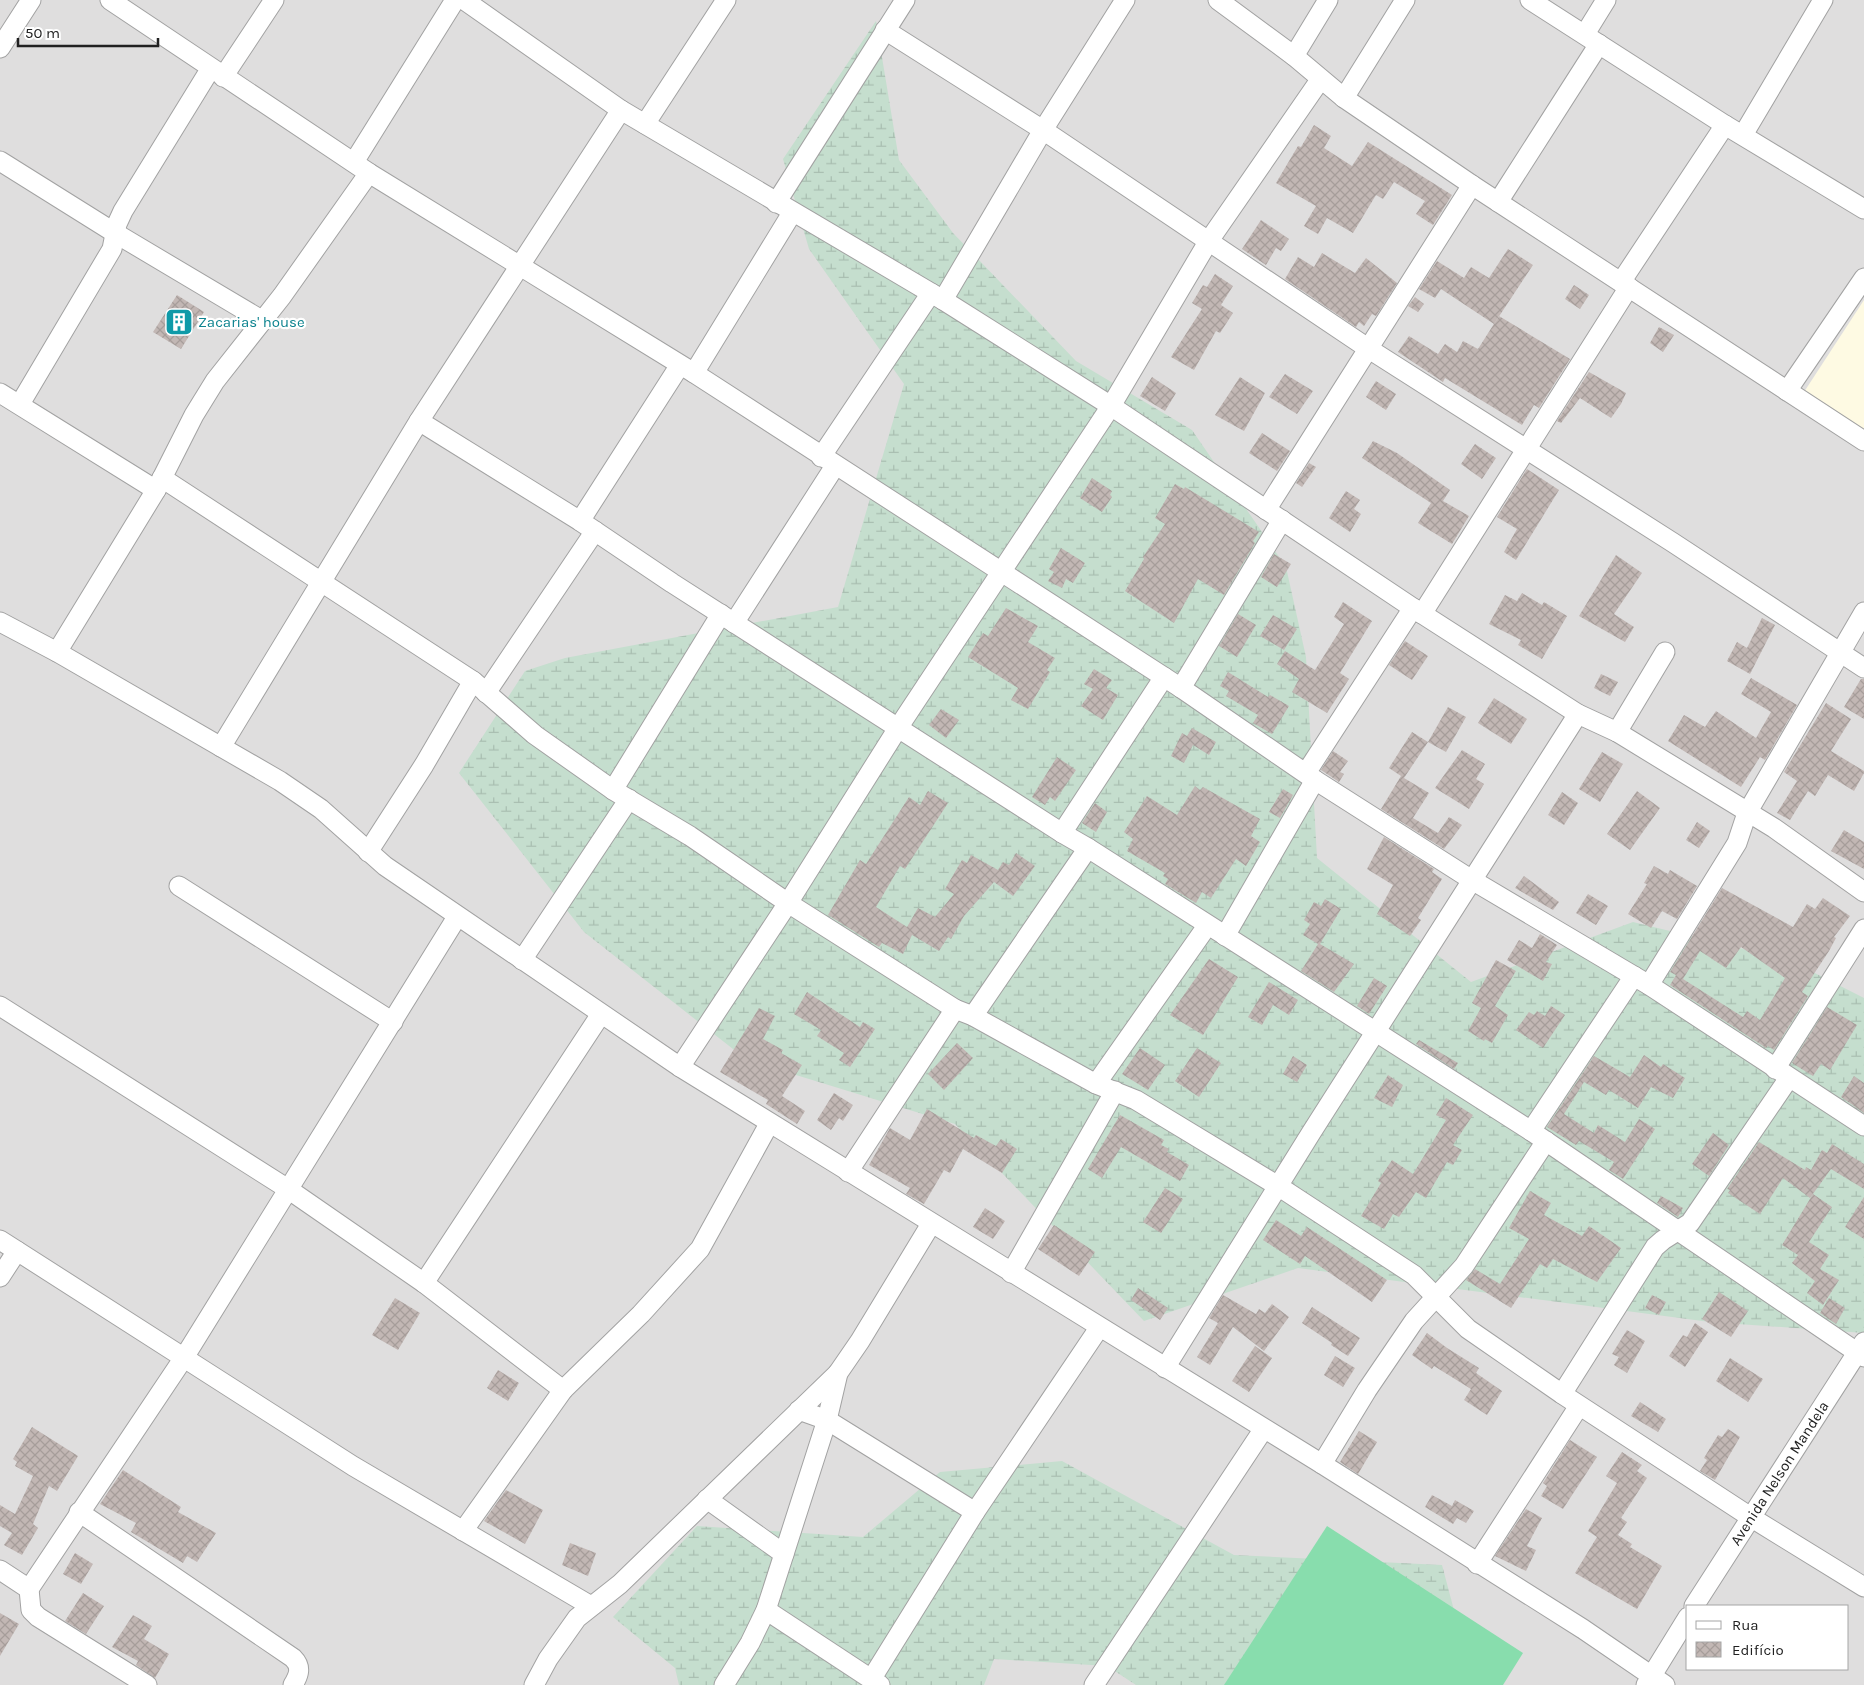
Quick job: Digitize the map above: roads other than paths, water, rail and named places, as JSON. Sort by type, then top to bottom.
[{"type":"street","points":[[0,48],[31,0]]},
{"type":"street","points":[[110,0],[369,173],[687,369],[1181,688],[1310,776],[1472,880],[1642,981],[1864,1126]]},
{"type":"street","points":[[20,404],[112,249],[115,233],[123,211],[217,72],[274,0]]},
{"type":"street","points":[[645,124],[726,0]]},
{"type":"street","points":[[776,203],[905,0]]},
{"type":"street","points":[[522,960],[728,618],[828,461],[937,297],[1125,0]]},
{"type":"street","points":[[1218,0],[1294,56],[1320,80],[1344,98],[1472,186],[1864,441]]},
{"type":"street","points":[[1294,56],[1328,0]]},
{"type":"street","points":[[1344,98],[1405,0]]},
{"type":"street","points":[[1530,0],[1725,125],[1743,134],[1864,209]]},
{"type":"street","points":[[1498,202],[1592,39],[1606,0]]},
{"type":"street","points":[[1743,134],[1823,0]]},
{"type":"street","points":[[354,162],[465,1],[621,110],[792,213],[937,297],[1111,406],[1417,611],[1578,714],[1616,732],[1774,828],[1864,892]]},
{"type":"street","points":[[885,30],[1043,130],[1369,349],[1527,448],[1864,668]]},
{"type":"street","points":[[680,1067],[788,903],[898,728],[1111,406],[1208,242],[1320,80]]},
{"type":"street","points":[[221,747],[419,421],[621,110]]},
{"type":"street","points":[[1224,936],[1310,776],[1417,611],[1527,448],[1625,285],[1725,125]]},
{"type":"street","points":[[0,161],[115,233],[263,321]]},
{"type":"street","points":[[57,652],[158,484],[194,415],[215,381],[263,321],[369,173]]},
{"type":"street","points":[[1266,510],[1472,186]]},
{"type":"street","points":[[368,852],[424,765],[587,526],[687,369],[792,213]]},
{"type":"street","points":[[1787,391],[1864,278]]},
{"type":"street","points":[[1,395],[20,404],[322,581],[479,687],[535,734],[621,794],[690,836],[788,903],[955,1009],[973,1016],[1096,1084],[1136,1100],[1278,1186],[1414,1275],[1468,1329],[1579,1406],[1752,1518],[1864,1587]]},
{"type":"street","points":[[419,421],[587,526],[1062,834],[1088,848],[1207,926],[1539,1136],[1678,1231],[1862,1350]]},
{"type":"street","points":[[1181,688],[1282,520]]},
{"type":"street","points":[[1322,1464],[1367,1390],[1414,1321],[1464,1266],[1539,1136],[1737,843],[1747,813],[1864,612]]},
{"type":"street","points":[[2,625],[57,652],[280,780],[321,808],[368,852],[457,917],[680,1067],[1263,1430],[1322,1464],[1582,1629],[1654,1682],[1686,1621]]},
{"type":"street","points":[[1616,732],[1665,652]]},
{"type":"street","points":[[1062,834],[1164,677]]},
{"type":"street","points":[[1165,1368],[1278,1186],[1578,714]]},
{"type":"street","points":[[973,1016],[1088,848]]},
{"type":"street","points":[[179,886],[393,1022]]},
{"type":"street","points":[[147,1685],[38,1617],[31,1610],[29,1589],[185,1356],[457,917]]},
{"type":"street","points":[[1096,1084],[1207,926]]},
{"type":"street","points":[[1562,1394],[1655,1247],[1690,1223],[1782,1073],[1864,929]]},
{"type":"street","points":[[0,1006],[288,1189],[424,1283],[563,1390]]},
{"type":"street","points":[[848,1172],[955,1009]]},
{"type":"street","points":[[424,1283],[601,1014]]},
{"type":"street","points":[[1011,1273],[1115,1091]]},
{"type":"street","points":[[462,1531],[563,1390],[690,1263],[708,1236],[769,1124]]},
{"type":"street","points":[[534,1685],[548,1659],[570,1626],[591,1606],[620,1584],[838,1372],[860,1341],[931,1224]]},
{"type":"street","points":[[0,1240],[185,1356],[353,1466],[591,1606]]},
{"type":"street","points":[[0,1278],[17,1251]]},
{"type":"street","points":[[766,1610],[876,1682],[975,1512],[1099,1328]]},
{"type":"street","name":"Avenida Nelson Mandela","points":[[1695,1605],[1862,1350]]},
{"type":"street","points":[[724,1685],[750,1643],[766,1610],[827,1420],[838,1372]]},
{"type":"street","points":[[1477,1564],[1579,1406]]},
{"type":"street","points":[[799,1410],[827,1420],[975,1512]]},
{"type":"street","points":[[1094,1685],[1263,1430]]},
{"type":"street","points":[[707,1499],[784,1554]]},
{"type":"street","points":[[79,1512],[293,1658],[299,1666],[299,1675],[293,1685]]},
{"type":"street","points":[[0,1570],[29,1589]]},
{"type":"place","name":"Zacarias' house","points":[[179,322]]}]
